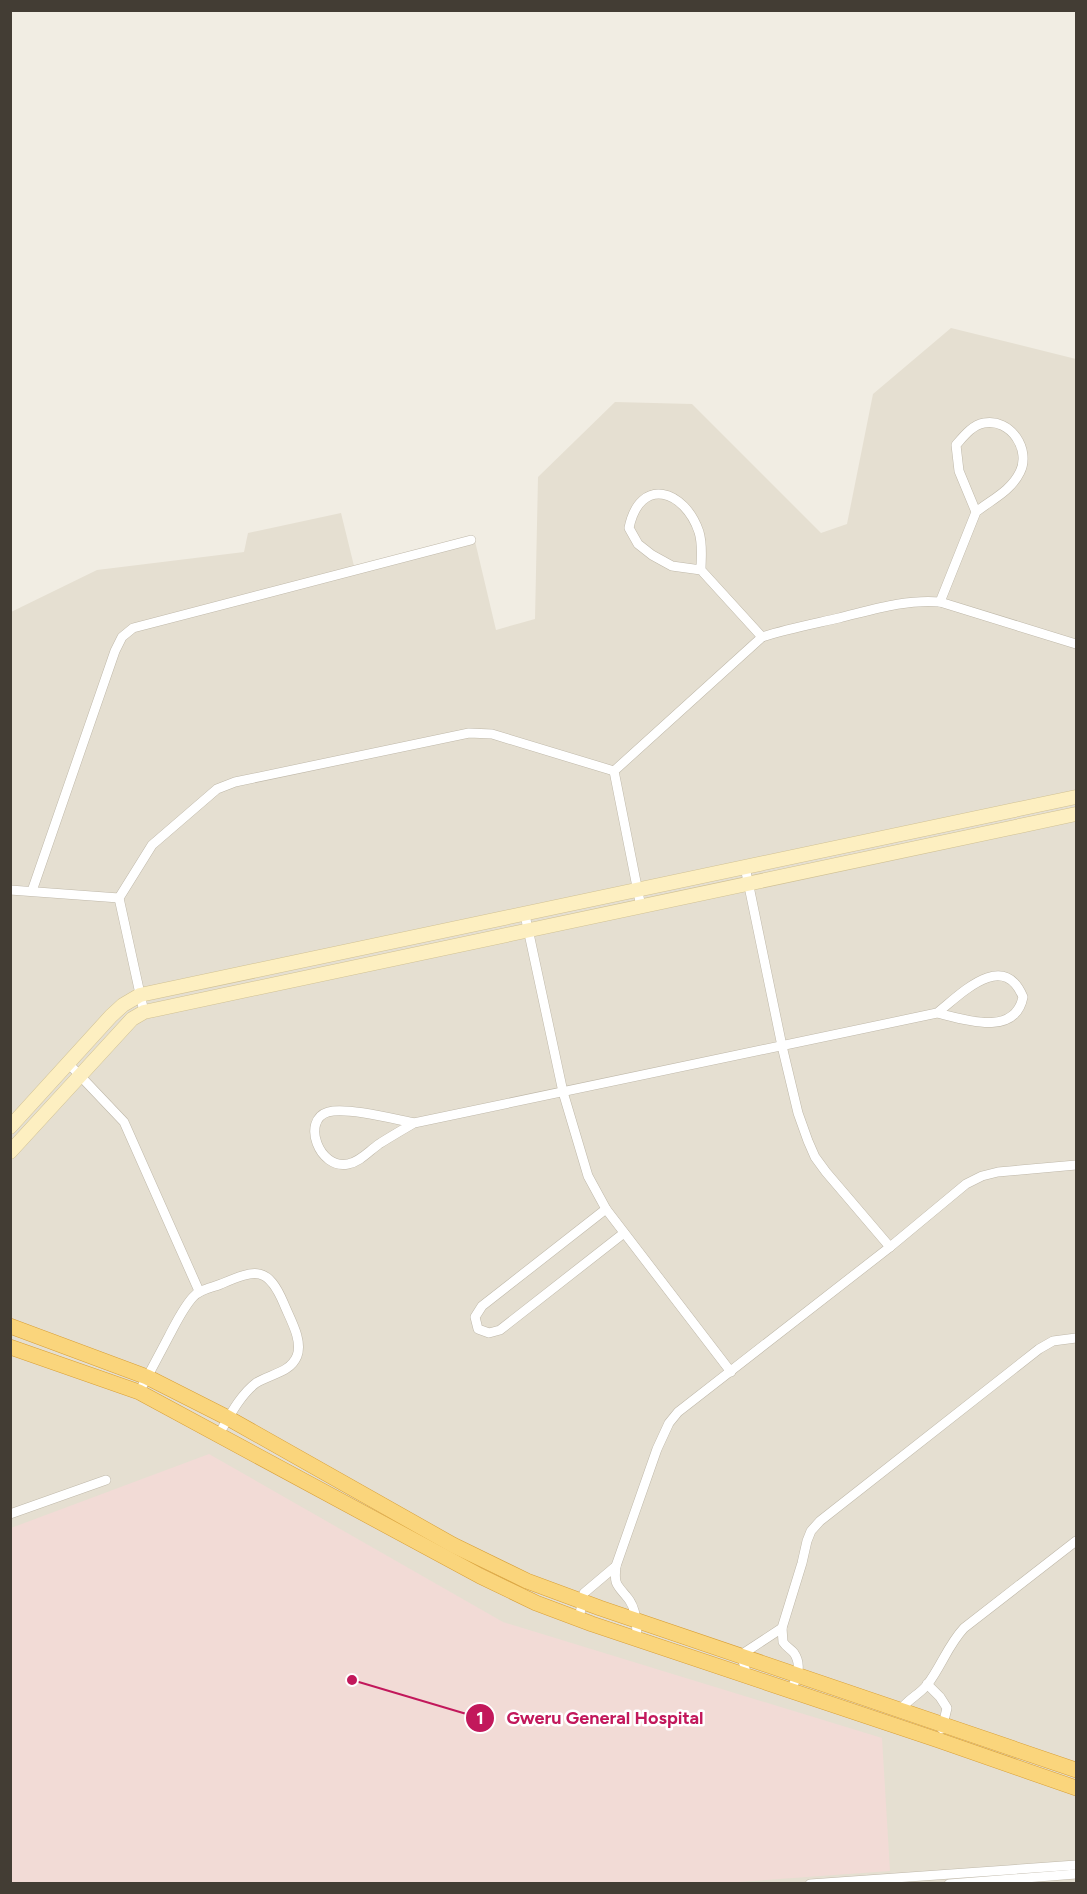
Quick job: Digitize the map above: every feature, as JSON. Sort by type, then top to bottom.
[{"type":"highway","points":[[10,1326],[147,1377],[228,1418],[349,1486],[434,1543],[536,1603],[636,1640],[1077,1788]]},
{"type":"highway","points":[[10,1347],[139,1392],[342,1501],[434,1543],[527,1581],[636,1621],[1077,1770]]},
{"type":"highway","points":[[266,1460],[274,1444]]},
{"type":"highway","points":[[342,1501],[349,1486]]},
{"type":"main road","points":[[10,1127],[123,1005],[140,995],[1077,797]]},
{"type":"main road","points":[[10,1152],[127,1025],[144,1012],[1077,814]]},
{"type":"street","points":[[940,602],[975,512],[1007,490],[1023,465],[1020,444],[1014,433],[994,423],[984,423],[966,433],[956,445],[959,471],[975,512]]},
{"type":"street","points":[[701,570],[702,548],[698,532],[681,503],[660,492],[644,499],[632,512],[629,528],[638,543],[652,555],[672,566],[701,570],[762,637]]},
{"type":"street","points":[[32,891],[115,651],[122,637],[133,628],[471,540]]},
{"type":"street","points":[[614,771],[762,637],[783,630],[896,604],[923,601],[940,602],[1077,644]]},
{"type":"street","points":[[144,1012],[119,898],[152,845],[217,789],[235,782],[469,733],[492,734],[614,771]]},
{"type":"street","points":[[614,771],[641,907]]},
{"type":"street","points":[[745,867],[798,1113],[815,1157],[891,1247]]},
{"type":"street","points":[[10,890],[119,898]]},
{"type":"street","points":[[525,915],[563,1092],[588,1176],[606,1209],[731,1372]]},
{"type":"street","points":[[414,1123],[350,1112],[329,1112],[321,1116],[316,1123],[316,1137],[324,1156],[337,1164],[347,1164],[356,1161],[414,1123],[937,1013],[996,1023],[1016,1014],[1022,1005],[1023,997],[1014,982],[1003,976],[995,975],[974,984],[937,1013]]},
{"type":"street","points":[[68,1063],[124,1122],[199,1292]]},
{"type":"street","points":[[636,1640],[636,1621],[631,1604],[616,1585],[616,1566],[645,1482],[669,1423],[690,1402],[891,1247],[966,1184],[982,1176],[998,1172],[1077,1165]]},
{"type":"street","points":[[606,1209],[482,1306],[475,1317],[478,1329],[489,1333],[500,1330],[624,1233]]},
{"type":"street","points":[[139,1392],[183,1310],[199,1292],[244,1274],[255,1272],[264,1276],[274,1282],[279,1291],[299,1348],[291,1366],[256,1384],[228,1418],[219,1434]]},
{"type":"street","points":[[790,1692],[798,1675],[797,1659],[783,1642],[782,1628],[811,1531],[820,1521],[1039,1349],[1053,1341],[1077,1338]]},
{"type":"street","points":[[10,1514],[106,1480]]},
{"type":"street","points":[[892,1725],[903,1705],[927,1684],[952,1640],[964,1628],[1077,1541]]},
{"type":"street","points":[[579,1620],[584,1593],[616,1566]]},
{"type":"street","points":[[747,1677],[742,1656],[748,1649],[782,1628]]},
{"type":"street","points":[[927,1684],[945,1703],[947,1713],[938,1740]]},
{"type":"street","points":[[810,1884],[1077,1864]]},
{"type":"street","points":[[1010,1868],[1011,1879]]},
{"type":"street","points":[[949,1884],[1077,1874]]},
{"type":"shaded area","points":[[951,328],[1076,359],[1076,1883],[11,1884],[11,612],[97,570],[244,552],[248,533],[341,513],[354,566],[474,537],[496,630],[535,619],[538,477],[615,402],[692,404],[821,533],[847,524],[873,394]]},
{"type":"shaded area","points":[[209,1454],[503,1622],[882,1738],[890,1871],[712,1884],[11,1883],[11,1528]]},
{"type":"place","name":"Gweru General Hospital","points":[[352,1680]]}]
